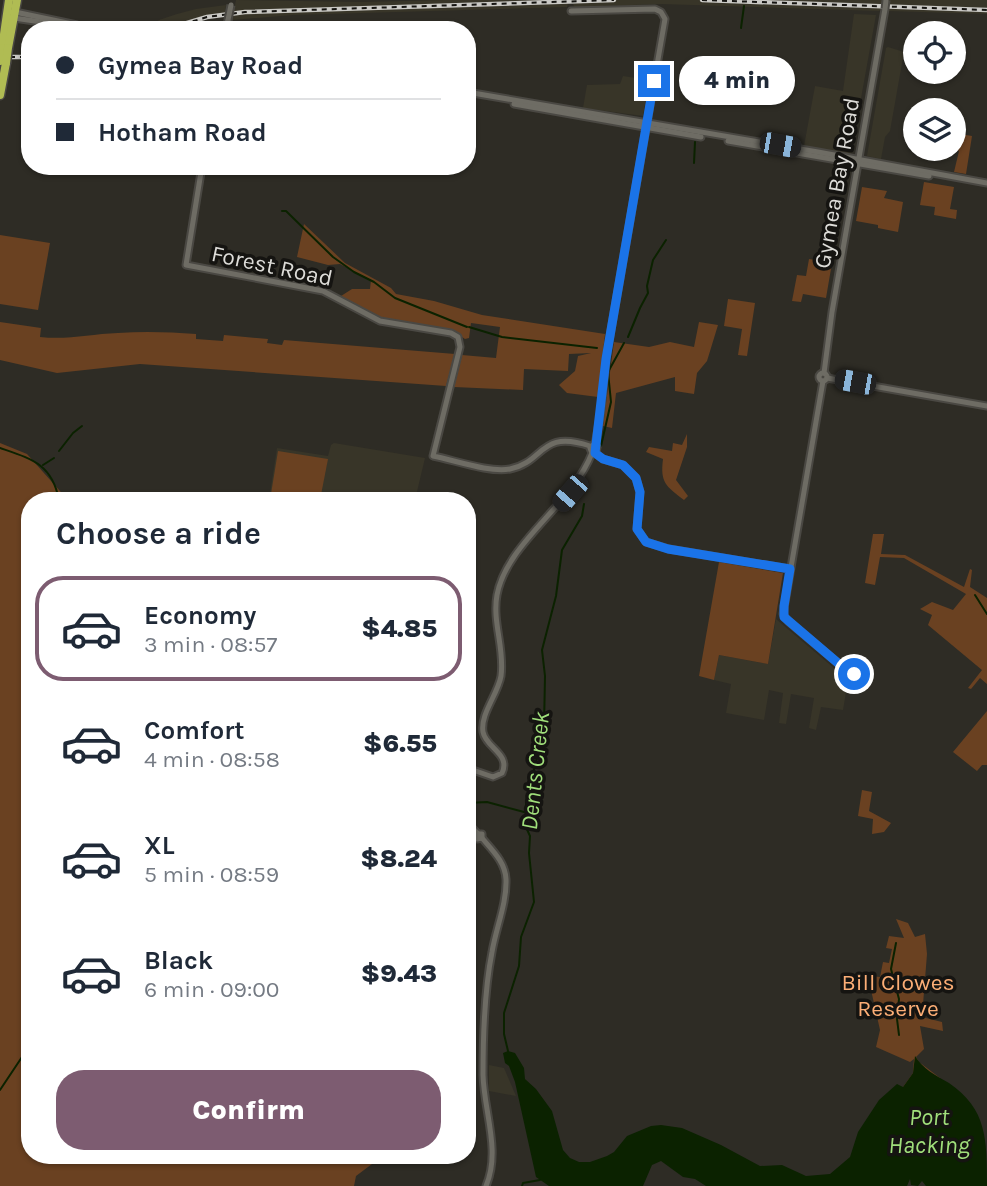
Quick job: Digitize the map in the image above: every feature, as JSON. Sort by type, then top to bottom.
[{"type":"highway","points":[[0,95],[9,0]]},
{"type":"highway","points":[[7,14],[17,0]]},
{"type":"street","name":"Gymea Bay Road","points":[[852,675],[784,617],[784,606],[825,377],[832,312],[886,0]]},
{"type":"street","points":[[228,21],[231,3]]},
{"type":"street","points":[[476,771],[493,777],[502,773],[505,766],[503,758],[486,738],[483,729],[501,676],[502,660],[496,611],[500,585],[531,536],[573,489],[593,449],[601,411],[606,359],[665,22],[661,12],[647,9],[571,11]]},
{"type":"street","points":[[7,14],[48,21]]},
{"type":"street","points":[[476,96],[751,140],[987,185]]},
{"type":"street","points":[[647,124],[778,150],[800,151]]},
{"type":"street","points":[[751,140],[753,143],[778,150]]},
{"type":"street","name":"Forest Road","points":[[201,175],[186,265],[323,291],[380,321],[453,334],[459,339],[460,347],[433,456],[506,470],[520,466],[552,443],[569,442],[593,449]]},
{"type":"street","points":[[825,377],[987,406]]},
{"type":"street","points":[[593,449],[603,459],[623,465],[636,478],[640,492],[637,529],[646,542],[668,549],[790,569]]},
{"type":"street","points":[[476,832],[502,863],[506,881],[506,894],[490,960],[487,999],[484,1085],[492,1156],[486,1186]]},
{"type":"shaded area","points":[[236,0],[987,0],[987,14],[888,11],[888,8],[879,11],[661,4],[574,7],[573,3],[568,3],[567,7],[293,15],[232,20]]},
{"type":"shaded area","points":[[226,5],[224,17],[196,21],[158,21],[177,14]]},
{"type":"shaded area","points":[[854,14],[876,15],[851,154],[804,146],[815,86],[843,91]]},
{"type":"shaded area","points":[[886,48],[903,52],[903,58],[890,131],[885,137],[881,159],[867,156]]},
{"type":"shaded area","points":[[623,76],[649,80],[643,116],[583,108],[587,85],[620,84]]},
{"type":"shaded area","points":[[334,443],[425,458],[417,492],[270,492],[277,448],[328,456]]},
{"type":"shaded area","points":[[776,619],[848,680],[843,710],[821,707],[816,730],[809,728],[814,698],[791,694],[786,724],[779,723],[783,693],[769,690],[764,720],[726,713],[731,684],[714,680],[719,655],[768,664]]},
{"type":"shaded area","points":[[489,1065],[504,1068],[516,1096],[489,1091]]},
{"type":"green space","points":[[966,135],[972,136],[966,174],[954,172],[957,161],[966,161]]},
{"type":"green space","points":[[924,182],[954,187],[950,209],[957,210],[956,219],[934,215],[935,207],[920,205]]},
{"type":"green space","points":[[862,187],[887,191],[884,198],[903,202],[898,232],[856,221]]},
{"type":"green space","points":[[304,224],[345,263],[391,288],[396,294],[434,301],[482,315],[605,334],[598,397],[567,393],[559,385],[575,371],[578,356],[591,353],[569,354],[568,371],[524,369],[523,390],[454,387],[462,355],[496,358],[500,327],[471,323],[469,338],[465,339],[456,333],[380,320],[341,296],[352,289],[370,289],[371,280],[340,264],[328,265],[297,257]]},
{"type":"green space","points":[[0,235],[50,243],[38,310],[0,304]]},
{"type":"green space","points":[[809,259],[832,263],[826,298],[803,294],[801,302],[792,301],[797,275],[806,276]]},
{"type":"green space","points":[[728,299],[755,303],[747,356],[738,355],[742,329],[724,326]]},
{"type":"green space","points":[[0,322],[41,328],[40,337],[50,338],[167,332],[196,334],[196,339],[223,341],[224,335],[268,339],[267,343],[282,345],[284,340],[455,354],[446,386],[140,364],[57,373],[0,360]]},
{"type":"green space","points":[[699,322],[718,325],[707,361],[697,373],[694,394],[675,391],[675,377],[616,393],[612,428],[603,426],[614,342],[649,347],[670,342],[694,347]]},
{"type":"green space","points":[[687,434],[687,447],[676,480],[688,496],[684,500],[666,483],[662,474],[663,459],[646,452],[649,447],[672,451],[673,443],[682,445]]},
{"type":"green space","points":[[0,443],[27,454],[61,492],[21,492],[21,1164],[372,1164],[356,1176],[354,1186],[0,1186]]},
{"type":"green space","points":[[278,451],[328,459],[322,492],[271,492]]},
{"type":"green space","points":[[873,534],[884,534],[881,554],[905,555],[964,587],[970,569],[972,570],[970,587],[987,598],[987,684],[980,678],[971,689],[968,688],[982,670],[928,625],[932,615],[920,609],[932,602],[953,610],[966,594],[904,558],[880,557],[875,585],[865,583]]},
{"type":"green space","points":[[719,562],[783,573],[768,664],[719,655],[714,680],[699,676]]},
{"type":"green space","points":[[987,711],[987,765],[982,765],[977,771],[953,752]]},
{"type":"green space","points":[[862,790],[872,792],[869,811],[891,823],[884,832],[872,834],[873,819],[858,816]]},
{"type":"green space","name":"Bill Clowes Reserve","points":[[896,919],[908,923],[915,937],[925,934],[927,954],[922,1017],[942,1022],[943,1031],[920,1026],[924,1049],[916,1057],[940,1078],[903,1087],[913,1073],[914,1059],[910,1062],[876,1047],[880,1030],[869,981],[870,976],[880,977],[883,962],[889,963],[892,949],[886,948],[889,936],[904,938]]},
{"type":"water","name":"Port Hacking","points":[[503,1053],[515,1053],[524,1068],[525,1079],[552,1111],[563,1150],[570,1158],[579,1162],[590,1162],[607,1156],[614,1152],[627,1136],[651,1126],[661,1125],[682,1128],[760,1166],[782,1165],[806,1176],[830,1174],[850,1157],[858,1132],[879,1100],[897,1084],[903,1087],[913,1073],[915,1056],[925,1068],[962,1093],[978,1115],[985,1140],[987,1186],[926,1186],[922,1181],[918,1186],[911,1185],[910,1179],[907,1186],[706,1186],[695,1179],[683,1177],[661,1161],[652,1165],[643,1186],[549,1186],[536,1177],[515,1082],[509,1066],[505,1063]]},
{"type":"waterway","points":[[741,28],[744,6]]},
{"type":"waterway","points":[[694,163],[695,142]]},
{"type":"waterway","points":[[282,211],[286,211],[333,257],[395,298],[467,327]]},
{"type":"waterway","name":"Dents Creek","points":[[628,337],[648,293],[653,260],[666,240]]},
{"type":"waterway","points":[[469,327],[502,337],[597,348]]},
{"type":"waterway","name":"Dents Creek","points":[[601,446],[611,402],[608,372],[624,343]]},
{"type":"waterway","points":[[59,451],[82,426]]},
{"type":"waterway","points":[[0,448],[39,465],[51,478],[57,492]]},
{"type":"waterway","points":[[43,465],[54,458]]},
{"type":"waterway","name":"Dents Creek","points":[[508,1051],[504,1034],[504,1013],[519,966],[521,937],[534,902],[530,836],[525,825],[526,804],[544,727],[545,676],[542,650],[556,596],[562,550],[582,516],[584,504]]},
{"type":"waterway","points":[[975,595],[987,614]]},
{"type":"waterway","points":[[476,803],[487,802],[524,812]]},
{"type":"waterway","points":[[896,943],[891,969],[899,999],[899,1035]]},
{"type":"waterway","points":[[0,1090],[21,1058]]},
{"type":"waterway","points":[[522,1186],[523,1183],[540,1180]]},
{"type":"railway","points":[[194,21],[245,12],[614,0]]},
{"type":"railway","points":[[702,0],[987,10]]},
{"type":"railway","points":[[0,57],[21,57]]},
{"type":"route","points":[[654,81],[606,359],[595,453],[598,457],[623,465],[636,478],[640,492],[637,529],[646,542],[668,549],[790,569],[784,617],[854,674]]}]
